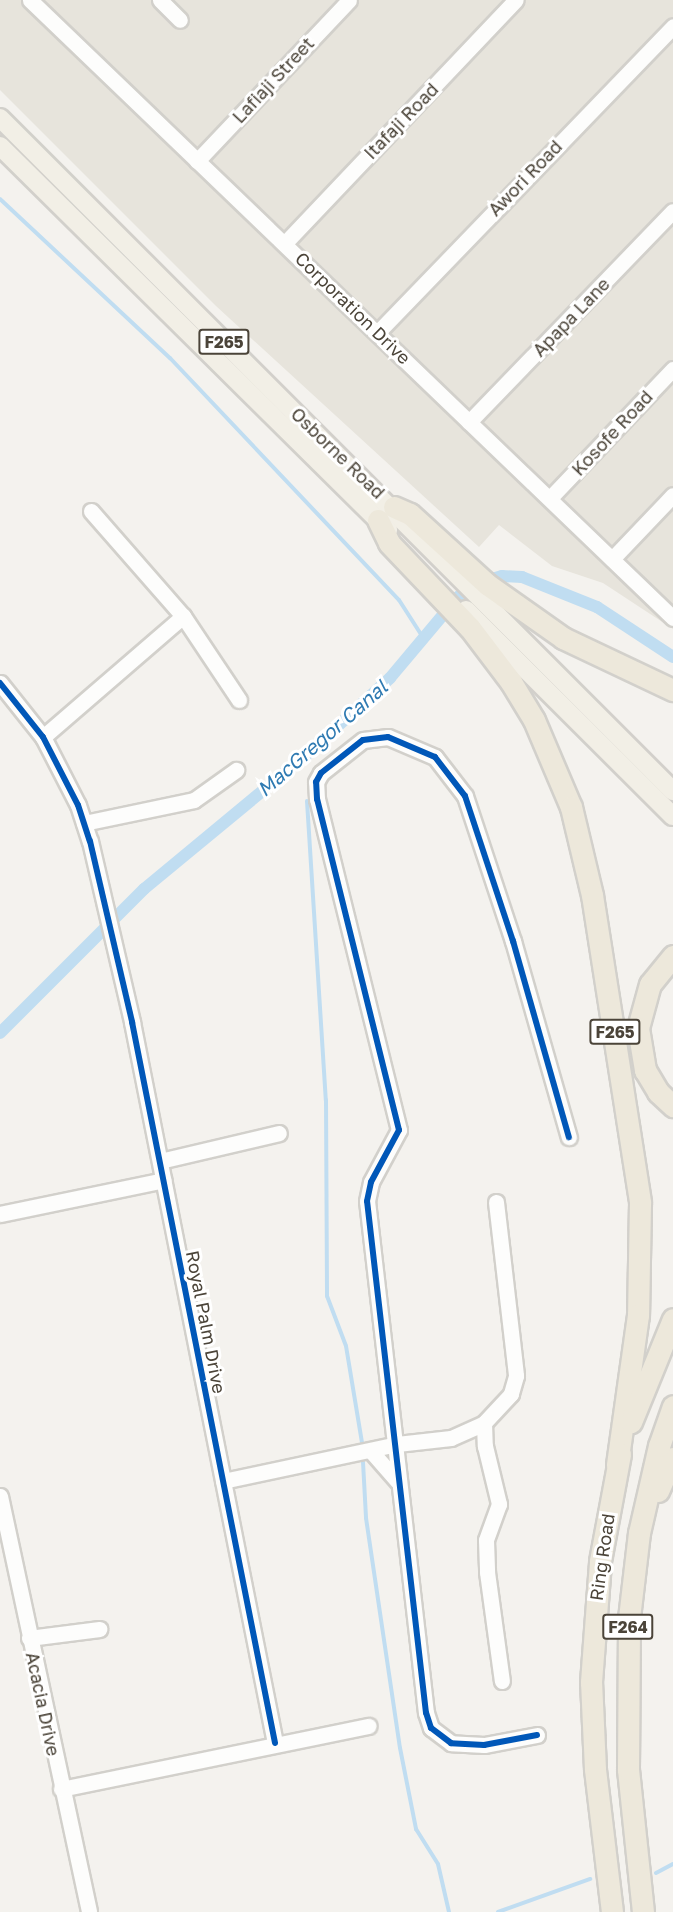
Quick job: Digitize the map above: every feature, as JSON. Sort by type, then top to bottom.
[{"type":"highway","points":[[386,514],[410,514],[443,572],[588,652],[673,690]]},
{"type":"highway","name":"F265","points":[[386,514],[389,543],[443,572],[473,624],[511,682],[556,766],[571,807],[592,896],[636,1158],[642,1232],[638,1315],[616,1465]]},
{"type":"highway","points":[[673,956],[650,984],[638,1028],[645,1070],[658,1092],[673,1106]]},
{"type":"highway","name":"Ring Road","points":[[611,1904],[605,1858],[591,1673],[595,1601],[616,1465],[673,1319]]},
{"type":"highway","name":"Ring Road","points":[[642,1902],[636,1853],[626,1704],[629,1617],[639,1533],[658,1446],[673,1406]]},
{"type":"highway","points":[[639,1533],[673,1458]]},
{"type":"main road","name":"Osborne Road","points":[[0,118],[386,514]]},
{"type":"main road","name":"Osborne Road","points":[[0,146],[386,514]]},
{"type":"main road","points":[[495,601],[528,647],[673,791]]},
{"type":"main road","points":[[473,624],[517,662],[673,816]]},
{"type":"street","points":[[160,0],[180,20]]},
{"type":"street","name":"Lafiaji Street","points":[[197,161],[349,0]]},
{"type":"street","name":"Itafaji Road","points":[[285,243],[516,0]]},
{"type":"street","name":"Corporation Drive","points":[[39,3],[197,161],[378,332],[673,618]]},
{"type":"street","name":"Awori Road","points":[[378,332],[673,26]]},
{"type":"street","name":"Apapa Lane","points":[[469,422],[673,211]]},
{"type":"street","name":"Kosofe Road","points":[[550,498],[673,369]]},
{"type":"street","points":[[612,559],[673,495]]},
{"type":"street","points":[[91,511],[183,616],[238,700]]},
{"type":"street","points":[[43,737],[183,616]]},
{"type":"street","name":"Royal Palm Drive","points":[[0,683],[43,737],[84,823],[111,933],[164,1180],[275,1743]]},
{"type":"street","points":[[537,1736],[484,1745],[451,1743],[431,1728],[426,1713],[397,1481],[397,1444],[367,1201],[370,1182],[399,1131],[317,799],[316,782],[321,773],[363,740],[388,737],[435,757],[465,796],[513,941],[569,1137]]},
{"type":"street","points":[[84,823],[194,800],[236,770]]},
{"type":"street","points":[[160,1161],[279,1133]]},
{"type":"street","points":[[0,1214],[164,1180]]},
{"type":"street","points":[[223,1481],[397,1444],[451,1438],[484,1423],[512,1394],[516,1377],[496,1202]]},
{"type":"street","points":[[484,1423],[485,1446],[499,1504],[486,1540],[487,1572],[502,1681]]},
{"type":"street","points":[[451,1438],[485,1446]]},
{"type":"street","points":[[371,1451],[397,1481]]},
{"type":"street","name":"Acacia Drive","points":[[0,1496],[89,1912]]},
{"type":"street","points":[[29,1638],[99,1629]]},
{"type":"street","points":[[61,1789],[275,1743],[369,1726]]},
{"type":"shaded area","points":[[0,0],[673,0],[673,629],[603,583],[552,566],[499,525],[479,547],[216,306],[0,90]]},
{"type":"waterway","points":[[0,199],[170,358],[399,600],[424,639]]},
{"type":"waterway","name":"MacGregor Canal","points":[[0,1033],[144,889],[306,755],[390,678],[458,597],[476,584],[502,576],[522,577],[597,607],[673,657]]},
{"type":"waterway","points":[[307,801],[326,1100],[327,1296],[346,1346],[362,1443]]},
{"type":"waterway","points":[[363,1462],[366,1518],[400,1748],[416,1829],[438,1864],[449,1912]]},
{"type":"waterway","points":[[656,1873],[673,1864]]},
{"type":"waterway","points":[[498,1912],[590,1879]]},
{"type":"cycle path","points":[[0,683],[43,737],[78,805],[90,841],[132,1022],[275,1743]]},
{"type":"cycle path","points":[[537,1735],[484,1745],[451,1743],[431,1728],[426,1713],[367,1201],[371,1182],[399,1130],[317,799],[316,782],[321,773],[363,740],[388,737],[435,757],[465,796],[513,941],[569,1137]]}]
